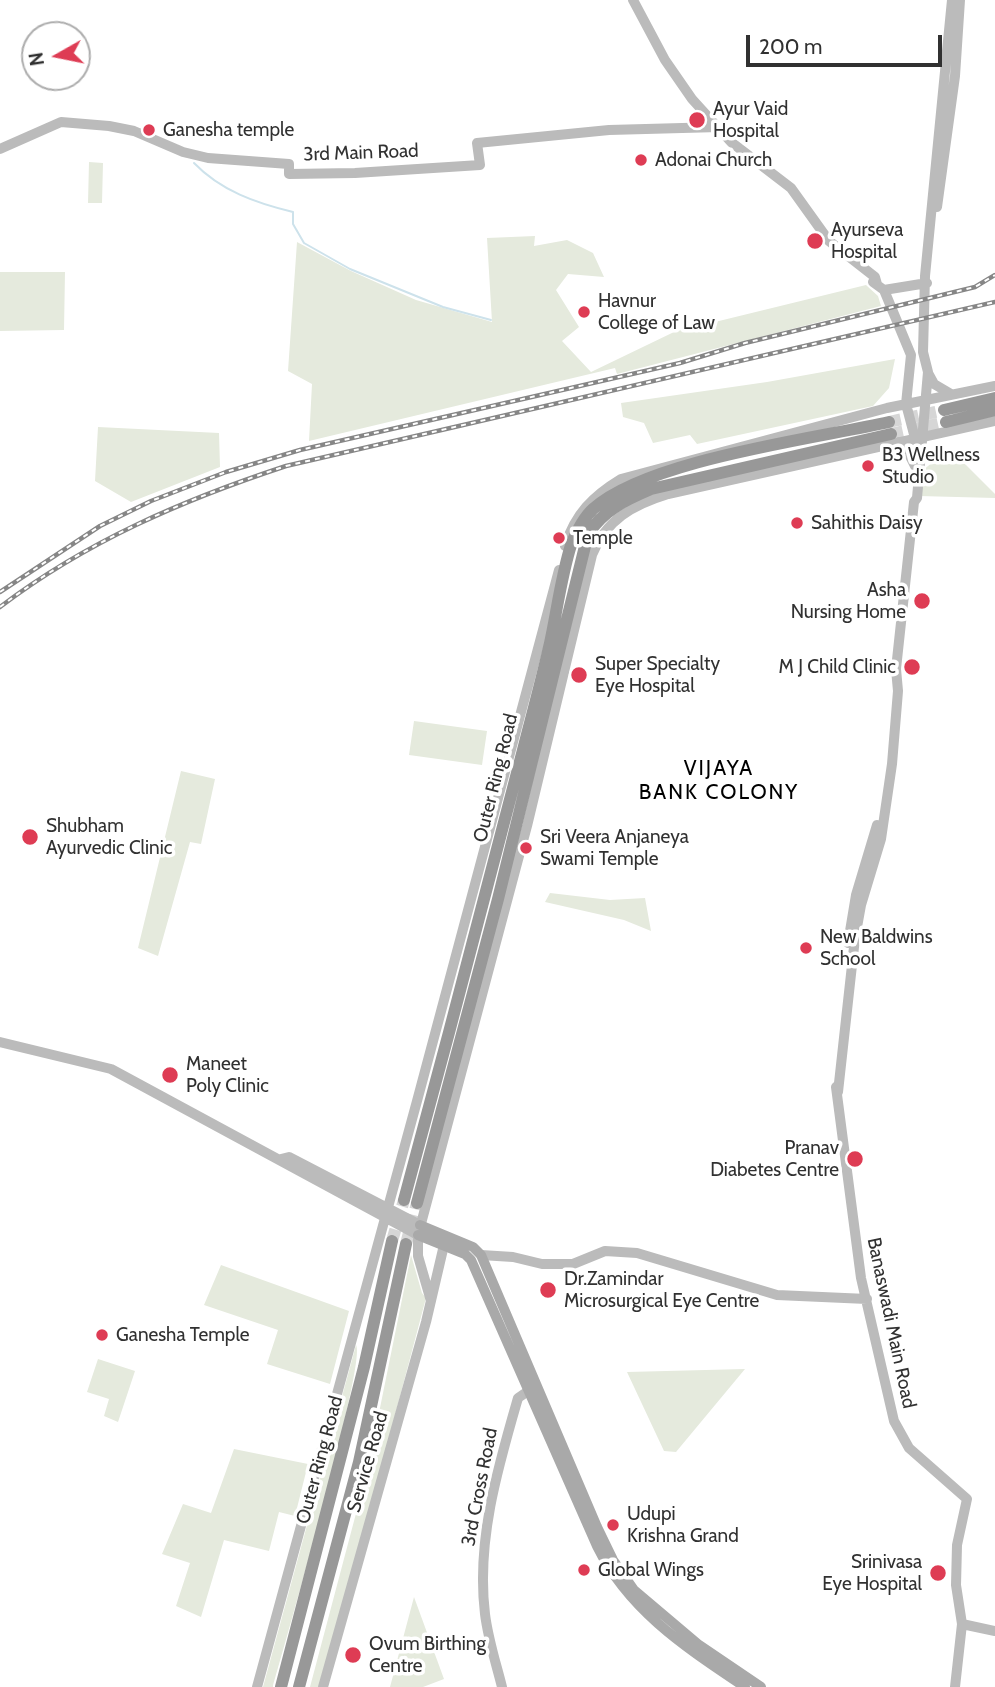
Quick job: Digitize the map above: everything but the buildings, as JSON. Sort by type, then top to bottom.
[{"type":"highway","points":[[943,422],[995,398]]},
{"type":"highway","points":[[943,422],[995,411]]},
{"type":"highway","name":"Outer Ring Road","points":[[893,433],[634,496],[604,514],[588,534],[498,899],[410,1201],[495,836],[544,645],[572,545],[589,512],[620,489],[654,476],[726,457],[893,433]]},
{"type":"highway","name":"Outer Ring Road","points":[[281,1687],[361,1378],[393,1241]]},
{"type":"highway","name":"Outer Ring Road","points":[[299,1687],[359,1462],[406,1244]]},
{"type":"main road","points":[[419,1230],[465,1254],[471,1260],[612,1560],[634,1590],[699,1645],[761,1687]]},
{"type":"main road","points":[[419,1230],[473,1247],[481,1255],[597,1546],[614,1578],[628,1596],[675,1638],[745,1687]]},
{"type":"street","points":[[633,0],[665,60],[692,99],[731,142],[779,180],[827,246],[881,287],[911,359],[906,404]]},
{"type":"street","points":[[925,285],[933,173],[947,69],[952,0]]},
{"type":"street","points":[[925,285],[955,76],[960,0]]},
{"type":"street","name":"3rd Main Road","points":[[0,149],[61,122],[79,123],[134,131],[183,152],[208,158],[289,164],[289,174],[345,174],[480,164],[477,143],[609,130],[719,127]]},
{"type":"street","points":[[881,287],[925,285]]},
{"type":"street","name":"Banaswadi Main Road","points":[[925,285],[923,341],[928,372],[919,438],[881,839],[861,905],[855,938],[838,1092],[860,1278],[894,1421],[909,1448],[967,1499],[957,1545],[956,1585],[962,1624]]},
{"type":"street","points":[[890,408],[900,395],[911,359]]},
{"type":"street","points":[[928,372],[934,384],[951,394]]},
{"type":"street","points":[[544,645],[570,532],[579,513],[607,487],[649,469],[925,399],[995,386]]},
{"type":"street","name":"Banaswadi Main Road","points":[[906,404],[919,438]]},
{"type":"street","points":[[893,433],[919,438],[943,422],[995,421]]},
{"type":"street","points":[[893,433],[917,464],[943,422]]},
{"type":"street","points":[[431,1301],[418,1256],[419,1230],[527,826],[592,555],[606,526],[638,505],[723,476]]},
{"type":"street","points":[[257,1687],[495,836]]},
{"type":"street","points":[[0,1042],[111,1069],[282,1159],[286,1164],[386,1220],[419,1230]]},
{"type":"street","points":[[282,1159],[289,1157],[389,1208],[419,1230]]},
{"type":"street","name":"Service Road","points":[[323,1687],[431,1301],[444,1245]]},
{"type":"street","points":[[481,1255],[513,1257],[542,1264],[573,1264],[605,1251],[637,1253],[777,1295],[867,1299]]},
{"type":"street","name":"3rd Cross Road","points":[[502,1687],[485,1616],[484,1542],[497,1475],[518,1398],[532,1388]]},
{"type":"street","points":[[955,1687],[962,1624],[995,1631]]},
{"type":"shaded area","points":[[89,162],[103,163],[102,203],[88,203]]},
{"type":"shaded area","points":[[535,236],[534,246],[567,240],[593,253],[604,277],[568,274],[556,290],[579,327],[562,341],[591,372],[674,332],[866,285],[878,296],[881,306],[617,374],[615,368],[309,441],[312,384],[288,371],[297,242],[351,271],[416,300],[492,322],[487,238]]},
{"type":"shaded area","points":[[0,272],[65,272],[64,330],[0,331]]},
{"type":"shaded area","points":[[895,359],[889,388],[873,406],[697,444],[690,435],[653,443],[644,423],[623,417],[621,403],[767,382]]},
{"type":"shaded area","points":[[98,427],[219,433],[220,467],[131,502],[95,481]]},
{"type":"shaded area","points":[[949,448],[995,494],[995,498],[919,496],[921,472]]},
{"type":"shaded area","points":[[414,721],[487,731],[482,765],[409,755]]},
{"type":"shaded area","points":[[181,771],[215,779],[201,844],[190,842],[158,956],[138,948]]},
{"type":"shaded area","points":[[550,893],[610,900],[645,898],[651,931],[624,920],[545,902]]},
{"type":"shaded area","points":[[411,1255],[422,1293],[426,1298],[323,1687],[310,1687],[367,1472]]},
{"type":"shaded area","points":[[221,1265],[349,1311],[330,1384],[267,1364],[278,1330],[204,1305]]},
{"type":"shaded area","points":[[356,1345],[356,1363],[349,1400],[307,1565],[273,1687],[263,1687]]},
{"type":"shaded area","points":[[98,1359],[135,1371],[118,1422],[104,1416],[109,1399],[87,1392]]},
{"type":"shaded area","points":[[745,1369],[676,1452],[664,1451],[627,1372]]},
{"type":"shaded area","points":[[234,1449],[308,1464],[295,1516],[279,1512],[269,1551],[224,1540],[201,1617],[176,1606],[190,1563],[162,1554],[183,1504],[211,1513]]},
{"type":"shaded area","points":[[414,1597],[444,1679],[423,1687],[390,1687]]},
{"type":"waterway","points":[[194,163],[204,173],[240,195],[293,212],[293,224],[304,243],[350,269],[443,307],[491,320]]},
{"type":"tunnel","points":[[889,422],[944,410]]},
{"type":"tunnel","points":[[891,434],[946,422]]},
{"type":"tunnel","points":[[392,1241],[404,1200]]},
{"type":"tunnel","points":[[406,1244],[417,1203]]},
{"type":"railway","points":[[0,592],[100,526],[151,501],[226,472],[300,450],[680,363],[745,343],[975,287],[995,275]]},
{"type":"railway","points":[[0,607],[67,562],[137,524],[210,493],[286,466],[995,302]]},
{"type":"place","name":"Ayur Vaid Hospital","points":[[697,120]]},
{"type":"place","name":"Ganesha temple","points":[[149,130]]},
{"type":"place","name":"Adonai Church","points":[[641,160]]},
{"type":"place","name":"Ayurseva Hospital","points":[[815,241]]},
{"type":"place","name":"Havnur College of Law","points":[[584,312]]},
{"type":"place","name":"B3 Wellness Studio","points":[[868,466]]},
{"type":"place","name":"Sahithis Daisy","points":[[797,523]]},
{"type":"place","name":"Temple","points":[[559,538]]},
{"type":"place","name":"Asha Nursing Home","points":[[922,601]]},
{"type":"place","name":"M J Child Clinic","points":[[912,667]]},
{"type":"place","name":"Super Specialty Eye Hospital","points":[[579,675]]},
{"type":"place","name":"Shubham Ayurvedic Clinic","points":[[30,837]]},
{"type":"place","name":"Sri Veera Anjaneya Swami Temple","points":[[526,848]]},
{"type":"place","name":"New Baldwins School","points":[[806,948]]},
{"type":"place","name":"Maneet Poly Clinic","points":[[170,1075]]},
{"type":"place","name":"Pranav Diabetes Centre","points":[[855,1159]]},
{"type":"place","name":"Dr.Zamindar Microsurgical Eye Centre","points":[[548,1290]]},
{"type":"place","name":"Ganesha Temple","points":[[102,1335]]},
{"type":"place","name":"Udupi Krishna Grand","points":[[613,1525]]},
{"type":"place","name":"Global Wings","points":[[584,1570]]},
{"type":"place","name":"Srinivasa Eye Hospital","points":[[938,1573]]},
{"type":"place","name":"Ovum Birthing Centre","points":[[353,1655]]},
{"type":"district","name":"VIJAYA BANK COLONY","points":[[719,781]]}]
